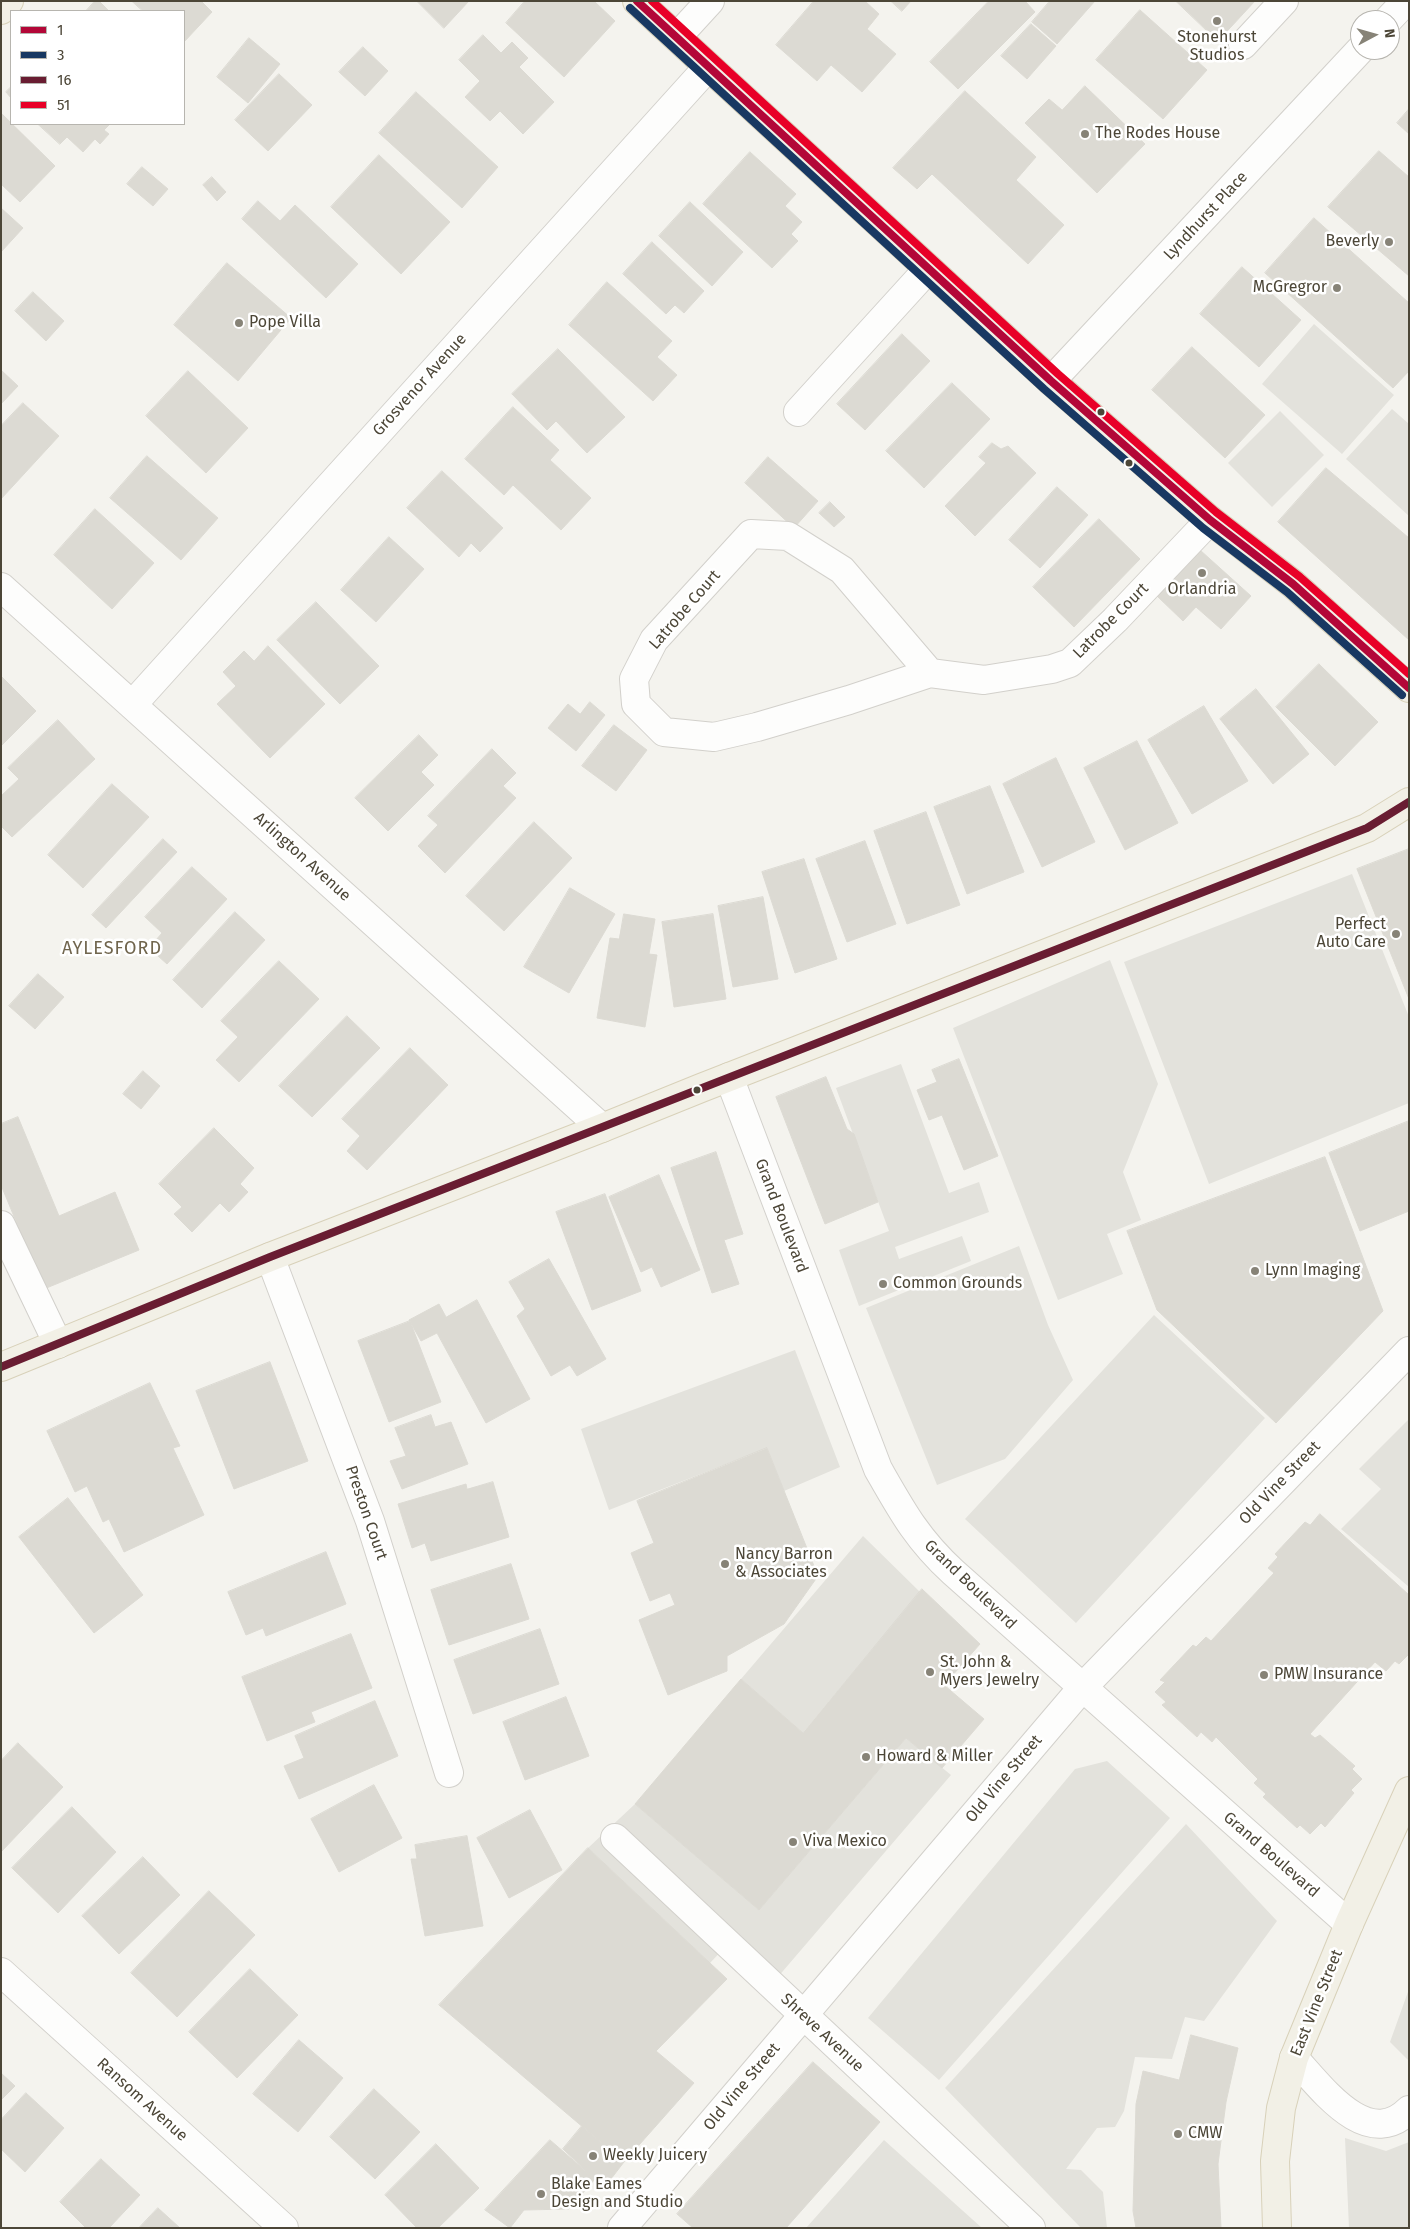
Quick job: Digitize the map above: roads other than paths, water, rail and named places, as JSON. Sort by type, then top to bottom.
[{"type":"main road","points":[[1,10],[9,1]]},
{"type":"main road","points":[[638,1],[1051,381],[1210,520],[1292,584],[1409,688]]},
{"type":"main road","points":[[1,1367],[270,1257],[1367,828],[1409,802]]},
{"type":"main road","name":"East Vine Street","points":[[1277,2228],[1275,2161],[1281,2108],[1294,2058],[1349,1924],[1409,1791]]},
{"type":"street","points":[[677,37],[710,1]]},
{"type":"street","points":[[1242,45],[1284,1]]},
{"type":"street","name":"Lyndhurst Place","points":[[1051,381],[1351,60]]},
{"type":"street","name":"Grosvenor Avenue","points":[[132,704],[708,67]]},
{"type":"street","points":[[798,412],[928,269]]},
{"type":"street","name":"Latrobe Court","points":[[930,673],[842,570],[788,536],[751,534],[654,640],[634,679],[636,704],[664,732],[714,737],[757,727],[849,700],[930,673],[984,680],[1052,669],[1070,663],[1115,620],[1210,520]]},
{"type":"street","name":"Arlington Avenue","points":[[1,587],[602,1128]]},
{"type":"street","name":"Grand Boulevard","points":[[729,1077],[878,1469],[906,1520],[931,1552],[1349,1924]]},
{"type":"street","points":[[1,1225],[58,1344]]},
{"type":"street","name":"Preston Court","points":[[270,1257],[370,1521],[449,1773]]},
{"type":"street","name":"Old Vine Street","points":[[622,2228],[1082,1688],[1409,1351]]},
{"type":"street","name":"Shreve Avenue","points":[[615,1838],[1031,2228]]},
{"type":"street","name":"Ransom Avenue","points":[[3,1977],[284,2228]]},
{"type":"street","points":[[1294,2058],[1337,2104],[1356,2118],[1376,2124],[1388,2123],[1399,2119],[1409,2110]]},
{"type":"place","name":"Stonehurst Studios","points":[[1217,21]]},
{"type":"place","name":"The Rodes House","points":[[1085,134]]},
{"type":"place","name":"Beverly","points":[[1389,242]]},
{"type":"place","name":"McGregror","points":[[1337,288]]},
{"type":"place","name":"Pope Villa","points":[[239,323]]},
{"type":"place","name":"Orlandria","points":[[1202,573]]},
{"type":"place","name":"Perfect Auto Care","points":[[1396,934]]},
{"type":"place","name":"Lynn Imaging","points":[[1255,1271]]},
{"type":"place","name":"Common Grounds","points":[[883,1284]]},
{"type":"place","name":"Nancy Barron & Associates","points":[[725,1564]]},
{"type":"place","name":"St. John & Myers Jewelry","points":[[930,1672]]},
{"type":"place","name":"PMW Insurance","points":[[1264,1675]]},
{"type":"place","name":"Howard & Miller","points":[[866,1757]]},
{"type":"place","name":"Viva Mexico","points":[[793,1842]]},
{"type":"place","name":"CMW","points":[[1178,2134]]},
{"type":"place","name":"Weekly Juicery","points":[[593,2156]]},
{"type":"place","name":"Blake Eames Design and Studio","points":[[541,2194]]},
{"type":"district","name":"AYLESFORD","points":[[112,949]]}]
